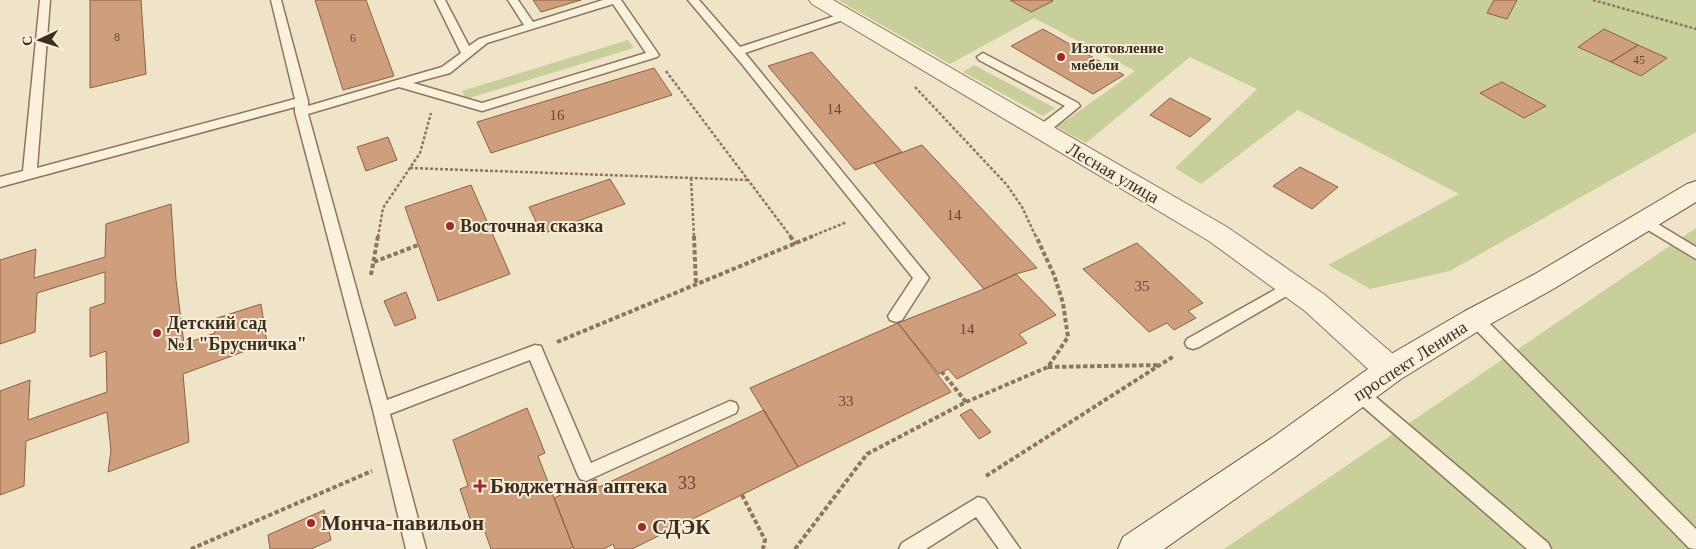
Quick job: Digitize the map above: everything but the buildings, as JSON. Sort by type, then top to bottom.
[{"type":"street","name":"Лесная улица","points":[[819,0],[1218,234],[1315,303],[1390,370]]},
{"type":"street","name":"проспект Ленина","points":[[1135,549],[1161,538],[1390,370],[1616,239],[1643,220],[1696,190]]},
{"type":"lane","points":[[30,173],[45,0]]},
{"type":"lane","points":[[276,0],[416,549]]},
{"type":"lane","points":[[440,0],[467,53]]},
{"type":"lane","points":[[513,0],[531,27]]},
{"type":"lane","points":[[0,182],[302,106],[401,84],[446,70],[483,41],[615,0],[653,55],[482,107],[401,84]]},
{"type":"lane","points":[[693,0],[738,51],[921,278],[896,316]]},
{"type":"lane","points":[[738,51],[844,16]]},
{"type":"lane","points":[[983,57],[1074,106],[1041,130]]},
{"type":"lane","points":[[1643,220],[1696,254]]},
{"type":"lane","points":[[1194,343],[1292,286]]},
{"type":"lane","points":[[1475,319],[1696,542]]},
{"type":"lane","points":[[381,410],[536,351],[586,473],[730,408]]},
{"type":"lane","points":[[1358,393],[1542,549]]},
{"type":"lane","points":[[909,549],[978,505],[1010,549]]},
{"type":"path","points":[[1593,0],[1696,29]]},
{"type":"path","points":[[653,55],[796,244]]},
{"type":"path","points":[[910,82],[1007,185],[1022,207],[1043,249],[1063,303],[1068,337],[1048,367]]},
{"type":"path","points":[[370,279],[383,208],[420,153],[436,94]]},
{"type":"path","points":[[410,168],[748,180]]},
{"type":"path","points":[[691,178],[696,285]]},
{"type":"path","points":[[536,351],[868,213]]},
{"type":"path","points":[[373,262],[418,245]]},
{"type":"path","points":[[986,476],[1194,343]]},
{"type":"path","points":[[795,549],[867,454],[966,402],[1048,367],[1160,365]]},
{"type":"path","points":[[942,372],[966,402]]},
{"type":"path","points":[[191,549],[393,461]]},
{"type":"path","points":[[742,495],[765,540],[763,549]]},
{"type":"green space","points":[[838,0],[1696,0],[1696,132],[1450,271],[1370,289],[1328,265],[1459,194],[1298,110],[1201,184],[1175,168],[1257,89],[1190,57],[1086,143],[1057,127],[1135,71],[1034,18],[950,64]]},
{"type":"green space","points":[[628,40],[634,48],[466,99],[462,91]]},
{"type":"green space","points":[[974,65],[1055,108],[1043,116],[963,72]]},
{"type":"green space","points":[[1696,228],[1696,549],[1224,549]]},
{"type":"place","name":"Изготовление мебели","points":[[1061,57]]},
{"type":"place","name":"Восточная сказка","points":[[450,226]]},
{"type":"place","name":"Детский сад №1 \"Брусничка\"","points":[[157,333]]},
{"type":"place","name":"Бюджетная аптека","points":[[480,486]]},
{"type":"place","name":"Монча-павильон","points":[[311,523]]},
{"type":"place","name":"СДЭК","points":[[642,527]]}]
